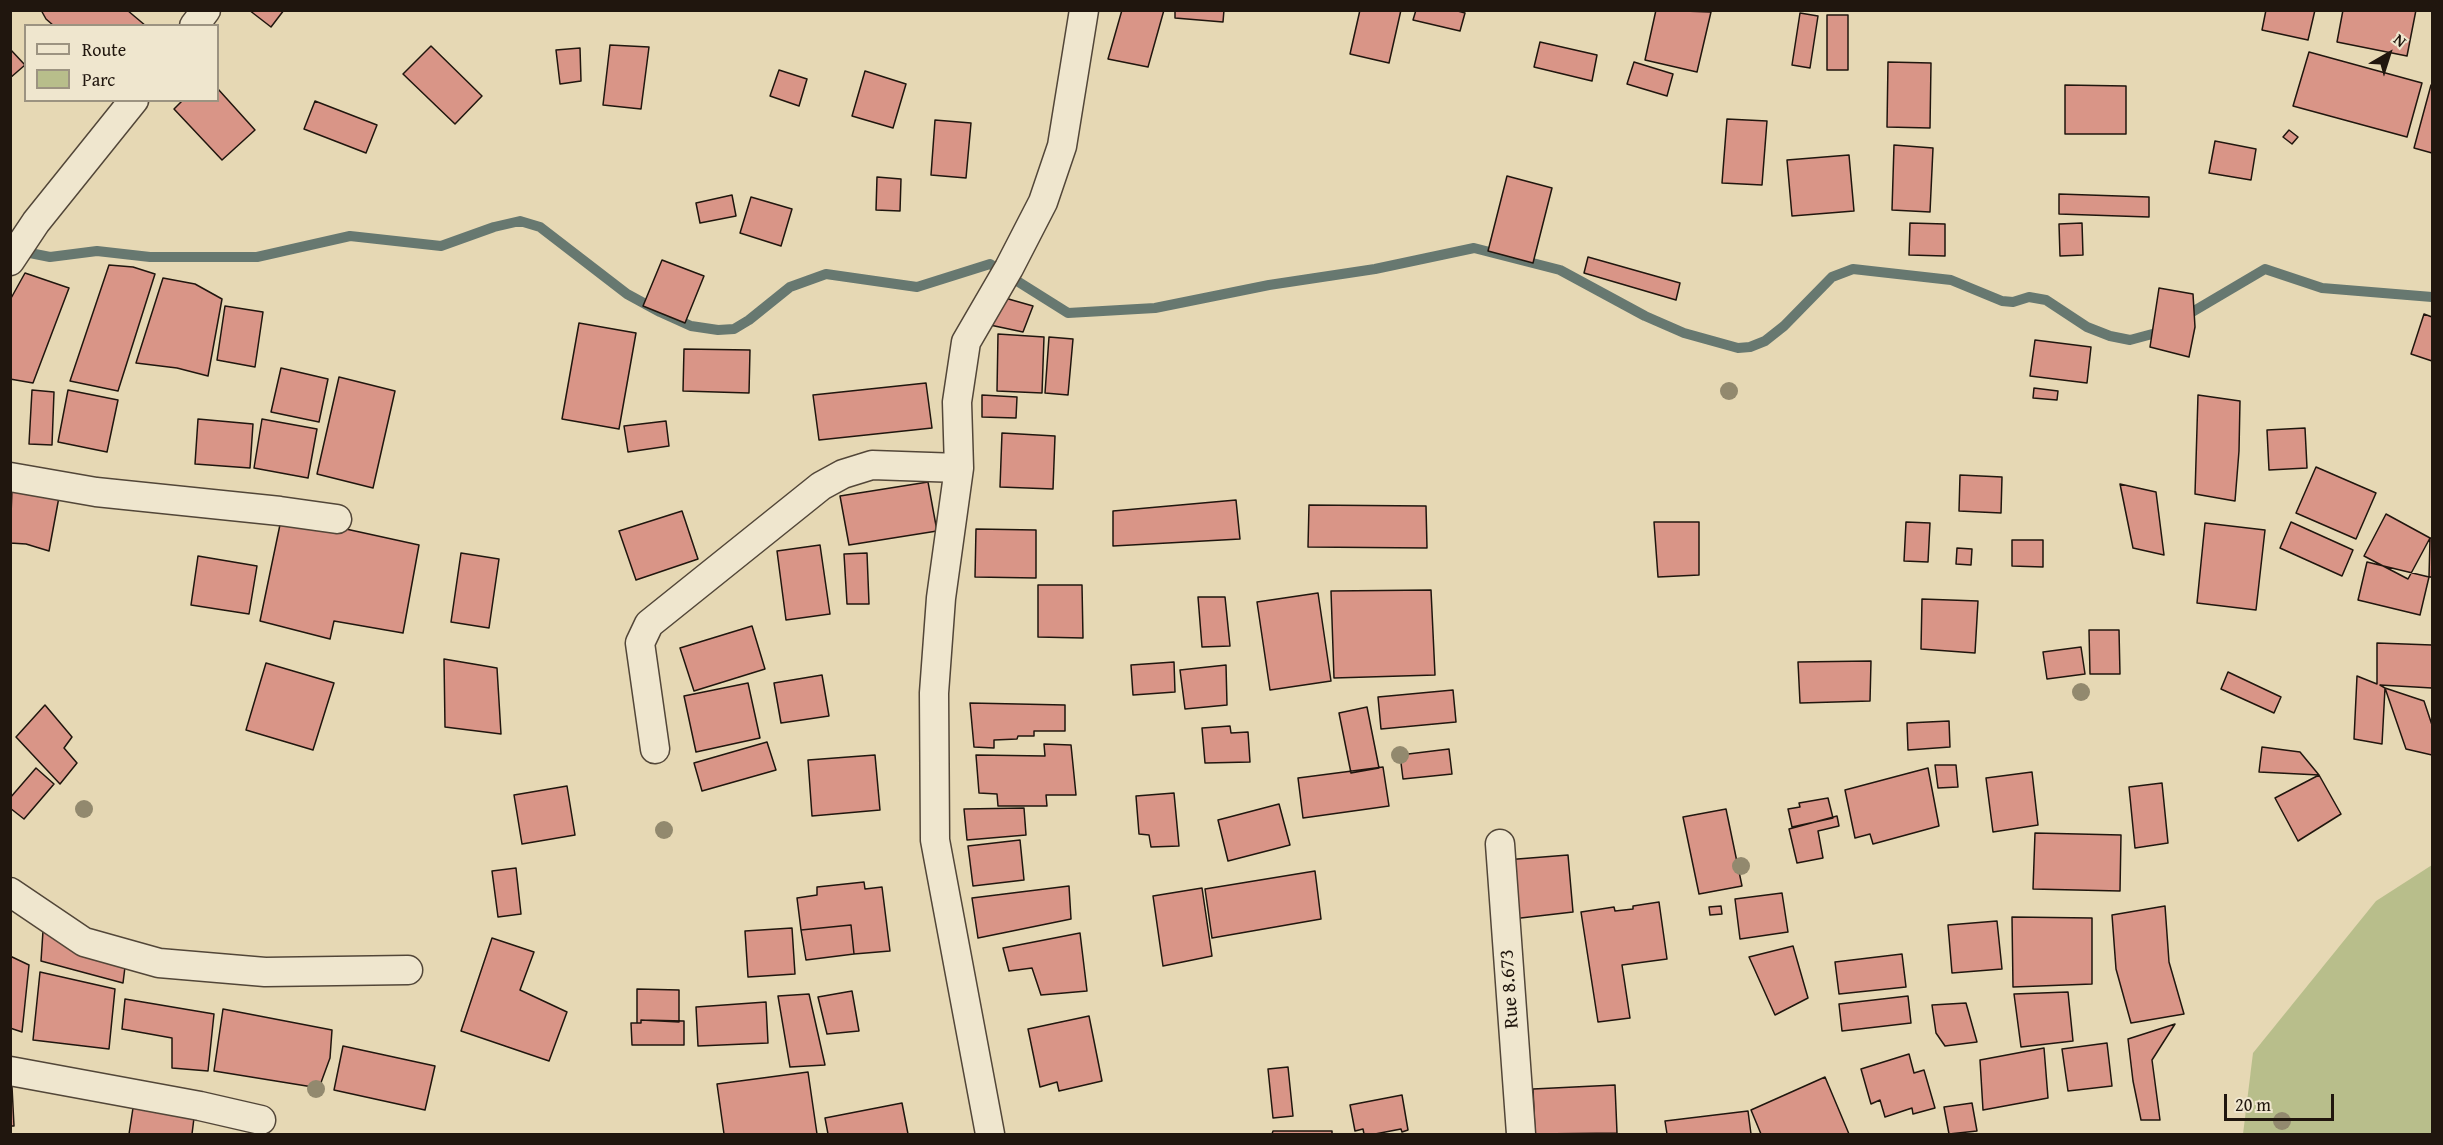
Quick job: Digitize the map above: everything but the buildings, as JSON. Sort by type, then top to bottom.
[{"type":"street","points":[[196,24],[206,10]]},
{"type":"street","points":[[990,1134],[935,840],[934,693],[941,598],[959,468],[957,402],[966,342],[1009,268],[1043,202],[1062,146],[1083,14]]},
{"type":"street","points":[[10,261],[23,221],[132,102]]},
{"type":"street","points":[[655,749],[640,643],[649,624],[821,486],[843,474],[872,465],[959,468]]},
{"type":"street","points":[[10,477],[96,492],[337,519]]},
{"type":"street","name":"Rue 8.673","points":[[1500,844],[1521,1134]]},
{"type":"street","points":[[10,892],[84,942],[159,963],[265,972],[408,970]]},
{"type":"street","points":[[10,1071],[200,1106],[261,1120]]},
{"type":"green space","points":[[2432,865],[2432,1134],[2243,1134],[2253,1053],[2376,901]]},
{"type":"waterway","points":[[20,251],[50,257],[97,251],[150,257],[257,257],[350,236],[441,246],[494,227],[520,221],[540,227],[627,294],[691,326],[718,330],[734,329],[749,320],[790,287],[826,274],[917,287],[990,264],[1068,313],[1155,308],[1269,285],[1375,269],[1474,248],[1560,270],[1645,316],[1684,333],[1738,348],[1750,347],[1765,341],[1784,326],[1832,277],[1853,269],[1951,280],[2002,301],[2013,302],[2029,297],[2046,300],[2087,327],[2110,336],[2130,340],[2164,329]]},
{"type":"waterway","points":[[2182,318],[2265,269],[2322,288],[2432,297]]}]
